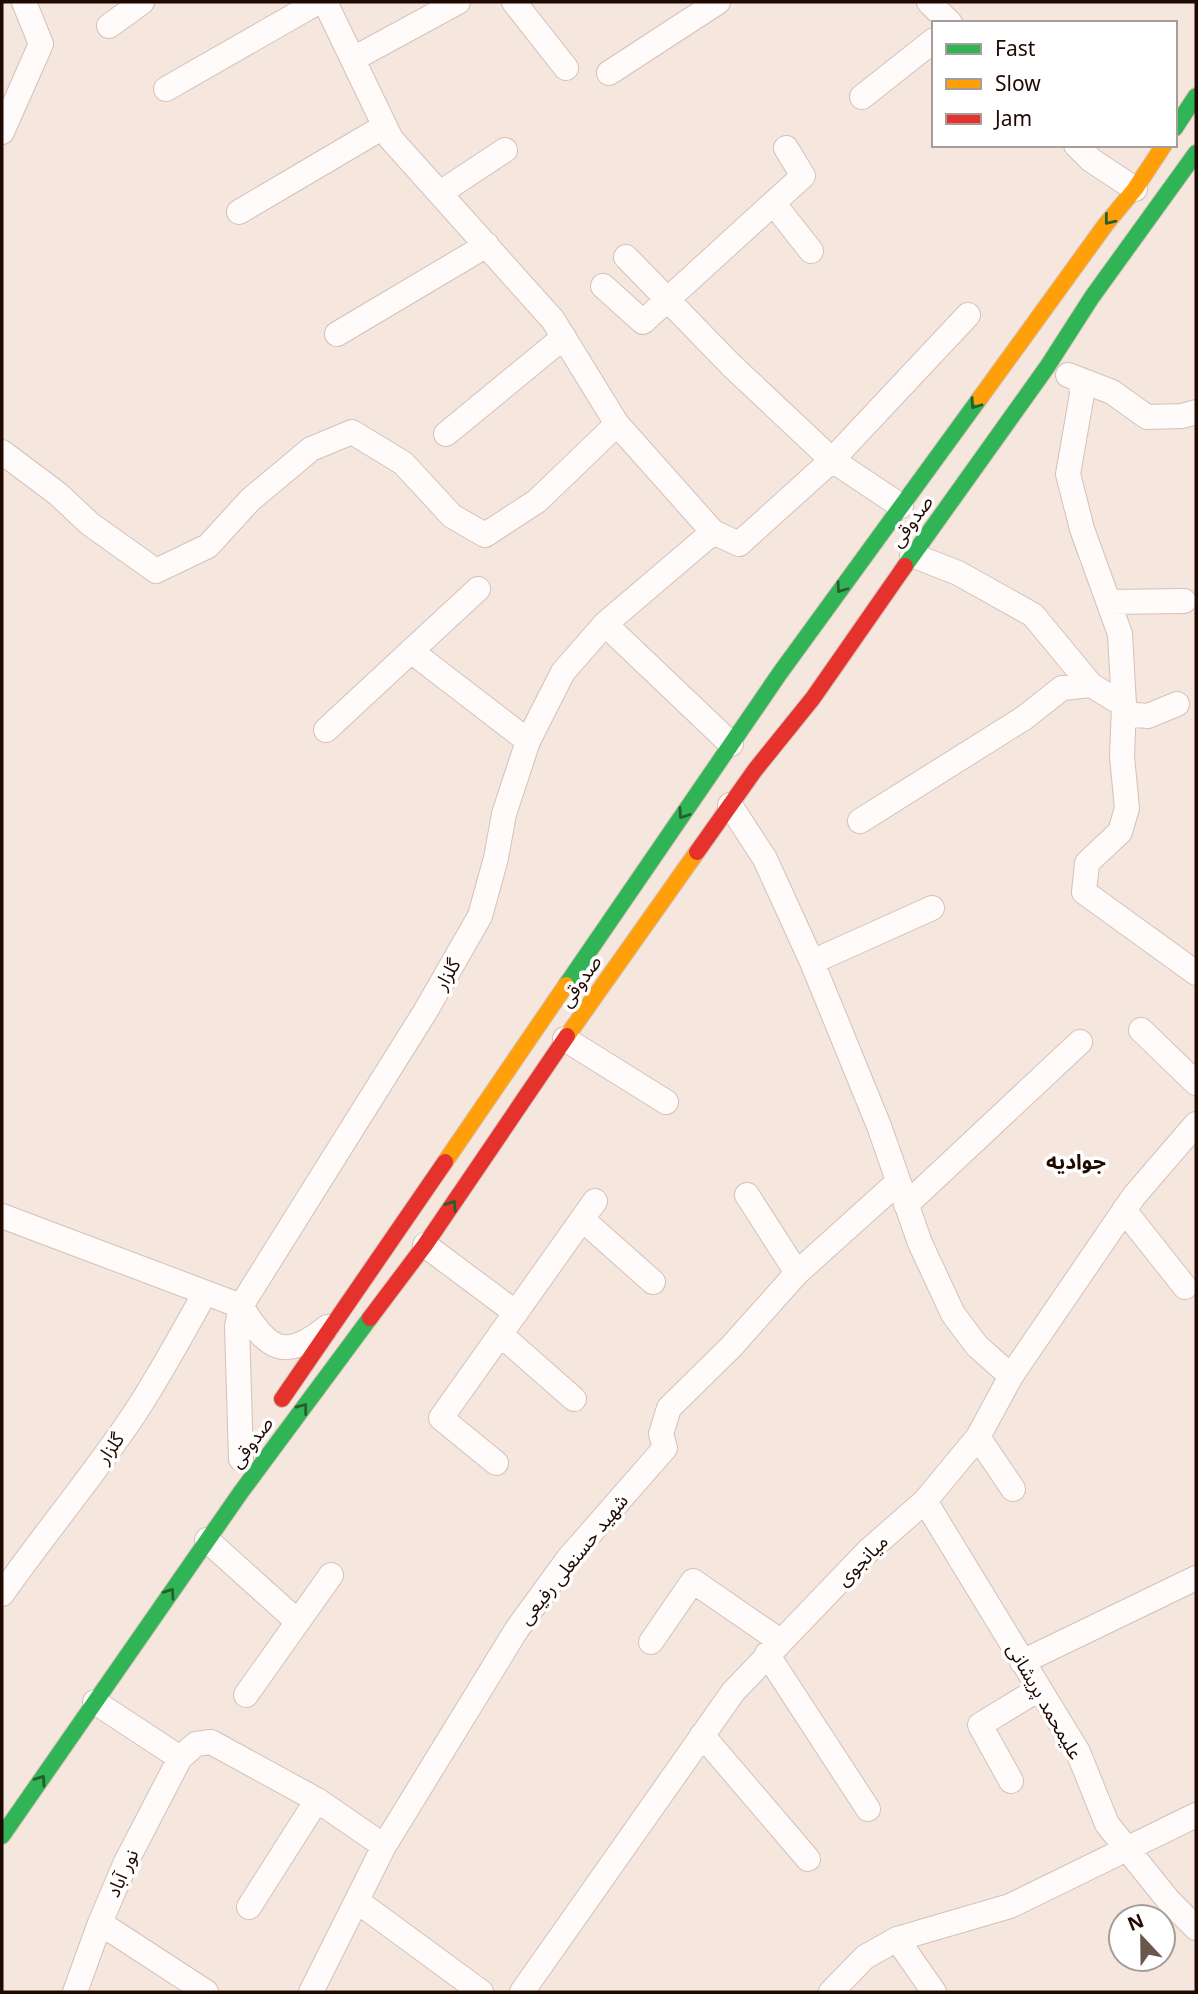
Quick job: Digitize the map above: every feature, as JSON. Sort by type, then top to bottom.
[{"type":"main road","points":[[1177,125],[1196,96]]},
{"type":"main road","name":"صدوقی","points":[[270,1416],[336,1320],[743,757],[780,673],[1106,224],[1135,189],[1163,147]]},
{"type":"main road","name":"صدوقی","points":[[2,1836],[207,1540],[425,1245],[565,1038],[743,757],[813,698],[1048,367],[1092,297],[1196,153]]},
{"type":"main road","name":"صدوقی","points":[[237,1464],[256,1438]]},
{"type":"street","points":[[2,132],[41,44],[24,2]]},
{"type":"street","points":[[109,26],[142,2]]},
{"type":"street","points":[[166,89],[318,2]]},
{"type":"street","points":[[325,2],[391,139],[554,320],[617,424],[713,532],[739,544],[832,460],[968,315]]},
{"type":"street","points":[[353,59],[458,2]]},
{"type":"street","points":[[514,2],[566,68]]},
{"type":"street","points":[[609,73],[718,2]]},
{"type":"street","points":[[929,2],[948,21]]},
{"type":"street","points":[[863,97],[932,42]]},
{"type":"street","points":[[239,212],[385,125]]},
{"type":"street","points":[[1078,147],[1091,160],[1135,189]]},
{"type":"street","points":[[603,286],[643,322],[803,176],[786,148]]},
{"type":"street","points":[[440,193],[505,150]]},
{"type":"street","points":[[774,204],[811,251]]},
{"type":"street","points":[[337,334],[487,245]]},
{"type":"street","points":[[626,257],[732,366],[832,460],[901,506]]},
{"type":"street","points":[[446,434],[564,337]]},
{"type":"street","points":[[1048,367],[1112,392],[1147,417],[1182,416],[1196,412]]},
{"type":"street","points":[[1080,380],[1082,394],[1068,474],[1082,529],[1120,634],[1124,709],[1122,757],[1127,808],[1120,832],[1087,863],[1084,892],[1196,973]]},
{"type":"street","points":[[2,452],[58,494],[90,524],[156,570],[208,546],[250,500],[311,449],[352,432],[403,463],[452,516],[485,535],[537,501],[617,424]]},
{"type":"street","name":"گلزار","points":[[241,1306],[425,1012],[480,916],[496,858],[504,814],[528,741],[562,672],[605,624],[713,532]]},
{"type":"street","points":[[912,555],[958,573],[1033,615],[1091,685],[1124,709],[1148,716],[1177,704]]},
{"type":"street","points":[[327,730],[478,589]]},
{"type":"street","points":[[1109,602],[1184,601]]},
{"type":"street","points":[[605,624],[743,757]]},
{"type":"street","points":[[411,651],[528,741]]},
{"type":"street","points":[[860,821],[1024,718],[1062,688],[1091,685]]},
{"type":"street","points":[[718,793],[765,859],[879,1126],[920,1243],[953,1314],[977,1346],[1011,1376]]},
{"type":"street","points":[[811,962],[932,908]]},
{"type":"street","points":[[1141,1030],[1196,1083]]},
{"type":"street","points":[[565,1038],[666,1102]]},
{"type":"street","name":"شهید حسنعلی رفیعی","points":[[312,1992],[384,1846],[517,1629],[568,1559],[665,1448],[660,1434],[669,1408],[731,1347],[797,1273],[902,1193],[1080,1042]]},
{"type":"street","name":"میانجوی","points":[[522,1992],[733,1692],[868,1551],[925,1501],[978,1437],[1011,1376],[1124,1210],[1196,1124]]},
{"type":"street","points":[[747,1195],[797,1273]]},
{"type":"street","points":[[496,1463],[441,1418],[588,1210],[653,1282]]},
{"type":"street","points":[[1124,1210],[1185,1287]]},
{"type":"street","points":[[2,1216],[241,1306],[270,1344],[286,1348],[308,1341],[336,1320]]},
{"type":"street","points":[[425,1245],[516,1313]]},
{"type":"street","name":"گلزار","points":[[2,1594],[134,1414],[165,1367],[205,1293]]},
{"type":"street","points":[[237,1464],[237,1326],[241,1306]]},
{"type":"street","points":[[500,1334],[574,1399]]},
{"type":"street","points":[[978,1437],[1013,1489]]},
{"type":"street","name":"علیمحمد پریشانی","points":[[925,1501],[1078,1752],[1107,1824],[1169,1901],[1196,1928]]},
{"type":"street","points":[[207,1540],[298,1622]]},
{"type":"street","points":[[246,1695],[331,1575]]},
{"type":"street","points":[[1022,1662],[1196,1578]]},
{"type":"street","points":[[651,1642],[694,1581],[774,1648],[868,1809]]},
{"type":"street","points":[[1011,1781],[979,1725],[1039,1689]]},
{"type":"street","points":[[95,1702],[180,1758],[196,1744],[211,1742],[317,1800],[384,1846]]},
{"type":"street","points":[[702,1735],[807,1860]]},
{"type":"street","name":"نور آباد","points":[[75,1992],[126,1862],[180,1758]]},
{"type":"street","points":[[249,1907],[317,1800]]},
{"type":"street","points":[[831,1992],[865,1957],[897,1939],[1010,1906],[1196,1815]]},
{"type":"street","points":[[357,1901],[481,1992]]},
{"type":"street","points":[[100,1923],[206,1992]]},
{"type":"street","points":[[897,1939],[934,1992]]},
{"type":"traffic: fast","points":[[1177,125],[1196,96]]},
{"type":"traffic: fast","points":[[905,566],[1196,153]]},
{"type":"traffic: fast","points":[[566,985],[780,673],[980,398]]},
{"type":"traffic: fast","points":[[2,1836],[241,1492],[370,1318]]},
{"type":"traffic: slow","points":[[980,398],[1106,224],[1135,189],[1163,147]]},
{"type":"traffic: slow","points":[[567,1036],[697,852]]},
{"type":"traffic: slow","points":[[445,1162],[566,985]]},
{"type":"traffic: jam","points":[[697,852],[755,770],[813,698],[905,566]]},
{"type":"traffic: jam","points":[[370,1318],[425,1245],[567,1036]]},
{"type":"traffic: jam","points":[[282,1399],[445,1162]]},
{"type":"district","name":"جوادیه","points":[[1076,1161]]}]
